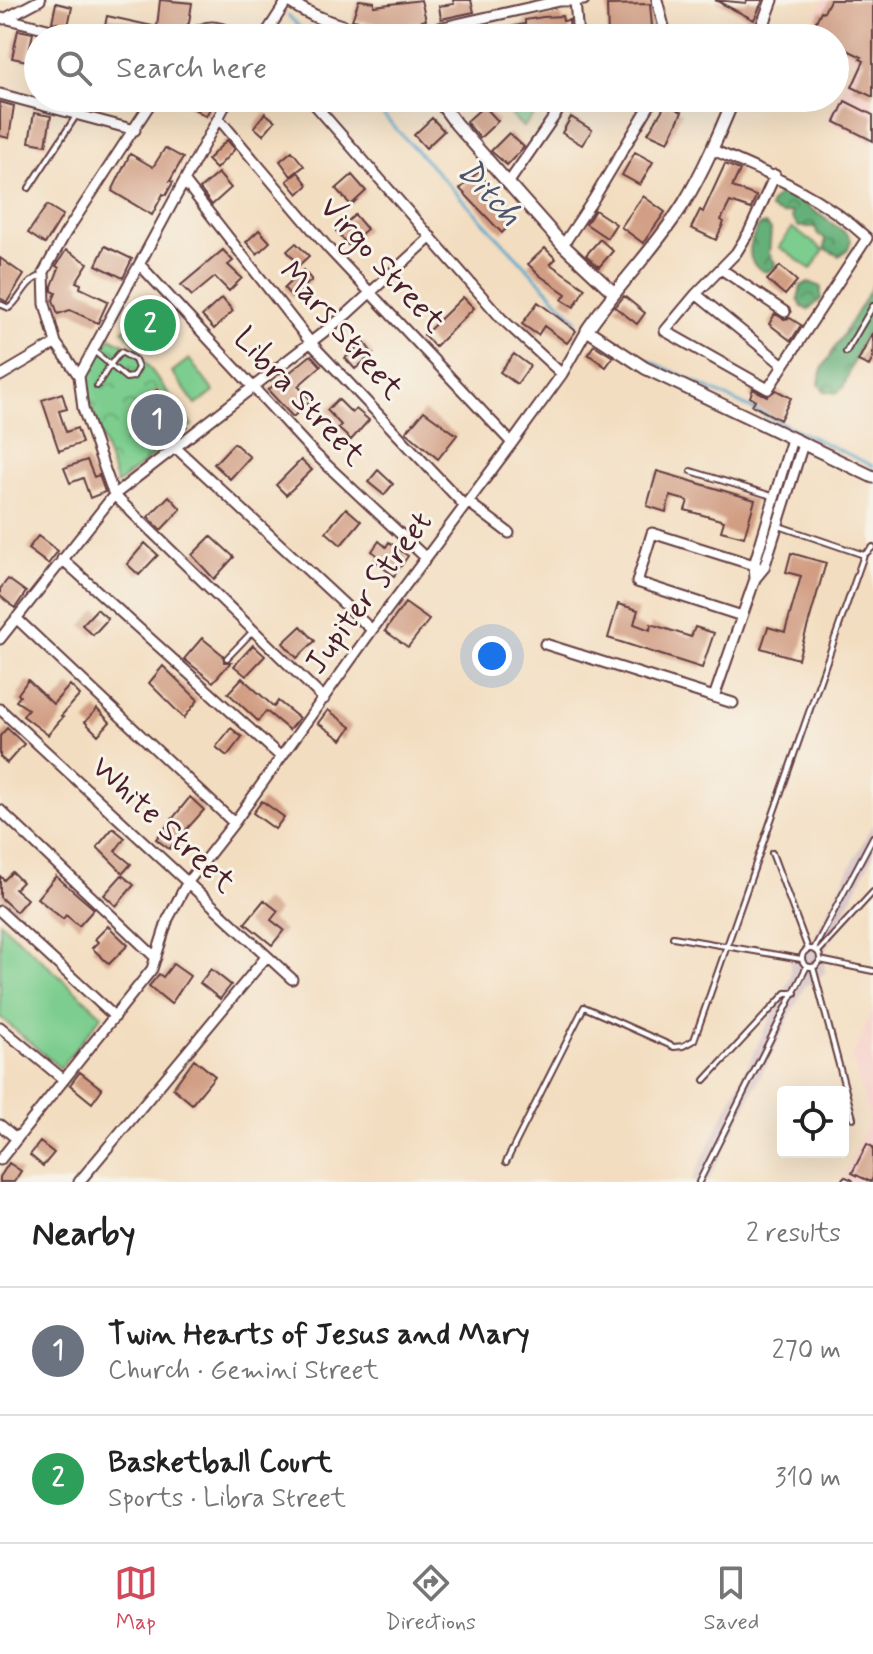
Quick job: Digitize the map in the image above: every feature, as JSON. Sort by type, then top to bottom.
[{"type":"street","points":[[2,20],[40,0]]},
{"type":"street","points":[[271,24],[286,0],[334,24]]},
{"type":"street","points":[[575,0],[577,24]]},
{"type":"street","points":[[463,24],[559,1],[584,0]]},
{"type":"street","points":[[657,0],[663,24]]},
{"type":"street","points":[[763,24],[772,0]]},
{"type":"street","points":[[2,20],[24,25]]},
{"type":"street","points":[[0,94],[24,100]]},
{"type":"street","points":[[69,112],[135,130]]},
{"type":"street","points":[[146,112],[65,234],[44,275],[45,304],[56,343],[79,376],[83,409],[114,495],[324,699]]},
{"type":"street","points":[[79,376],[222,112]]},
{"type":"street","points":[[321,112],[501,318],[562,374]]},
{"type":"street","points":[[447,112],[563,245],[613,292]]},
{"type":"street","points":[[509,182],[557,112]]},
{"type":"street","points":[[563,245],[646,112]]},
{"type":"street","points":[[728,112],[713,150],[683,204],[587,330],[645,368],[873,477]]},
{"type":"street","name":"Virgo Street","points":[[219,119],[370,293],[512,443]]},
{"type":"street","points":[[713,150],[775,175],[817,200],[867,238],[768,389],[665,331],[736,253],[775,175]]},
{"type":"street","name":"Mars Street","points":[[185,182],[311,343],[467,504],[509,533]]},
{"type":"street","points":[[0,639],[114,495],[311,343],[431,237]]},
{"type":"street","name":"Libra Street","points":[[141,266],[368,506],[426,558]]},
{"type":"street","points":[[721,269],[785,312]]},
{"type":"street","points":[[696,294],[782,364]]},
{"type":"street","name":"Jupiter Street","points":[[0,1160],[152,969],[168,919],[187,883],[562,374],[587,330]]},
{"type":"street","points":[[0,376],[56,343]]},
{"type":"street","points":[[714,697],[759,566],[775,497],[798,442]]},
{"type":"street","points":[[759,566],[777,525],[798,442]]},
{"type":"street","points":[[174,446],[372,630]]},
{"type":"street","points":[[742,616],[637,582],[652,533],[759,566]]},
{"type":"street","points":[[62,559],[281,757]]},
{"type":"street","points":[[16,618],[234,823]]},
{"type":"street","points":[[545,644],[733,703]]},
{"type":"street","name":"White Street","points":[[0,709],[292,979]]},
{"type":"street","points":[[0,810],[156,958]]},
{"type":"street","points":[[0,911],[115,1017]]},
{"type":"street","points":[[79,1182],[267,956]]},
{"type":"street","points":[[0,1027],[63,1079]]},
{"type":"street","points":[[0,1125],[17,1139]]},
{"type":"lane","points":[[29,188],[77,114]]},
{"type":"lane","points":[[0,304],[9,308],[13,306],[27,284],[44,275]]},
{"type":"lane","points":[[846,352],[873,306]]},
{"type":"lane","points":[[93,351],[111,365],[129,378],[138,368],[135,360],[124,352],[118,354],[111,365],[97,386]]},
{"type":"lane","points":[[691,471],[775,497]]},
{"type":"lane","points":[[777,525],[864,555]]},
{"type":"lane","points":[[506,1162],[584,1007],[674,1047],[694,1040],[864,555],[873,547]]},
{"type":"lane","points":[[227,658],[253,631]]},
{"type":"lane","points":[[813,950],[873,837]]},
{"type":"lane","points":[[772,853],[820,960],[873,971]]},
{"type":"lane","points":[[801,959],[803,953],[813,950],[873,892]]},
{"type":"lane","points":[[673,937],[801,959],[810,967],[853,1118]]},
{"type":"lane","points":[[699,1182],[795,993],[810,967],[820,960]]},
{"type":"lane","points":[[705,1080],[786,993],[795,993]]},
{"type":"shaded area","points":[[823,0],[873,0],[873,145],[826,122],[831,112],[849,112],[849,73],[855,60],[849,57],[849,24],[812,24]]},
{"type":"shaded area","points":[[873,823],[873,855],[823,955],[825,973],[805,986],[708,1182],[691,1182],[790,978],[790,957],[810,946]]},
{"type":"shaded area","points":[[873,1010],[873,1182],[842,1182],[869,1119],[852,1058]]},
{"type":"green space","points":[[507,112],[537,112],[523,127]]},
{"type":"green space","points":[[781,191],[787,192],[847,234],[851,240],[848,249],[839,256],[825,249],[825,238],[818,235],[815,227],[799,227],[792,218],[792,212],[782,214],[770,209]]},
{"type":"green space","points":[[765,224],[771,230],[769,254],[775,263],[774,268],[766,272],[754,264],[750,252],[755,232]]},
{"type":"green space","points":[[792,228],[824,250],[811,269],[779,247]]},
{"type":"green space","points":[[809,282],[821,287],[821,299],[808,310],[802,307],[798,299],[801,286]]},
{"type":"green space","points":[[873,285],[873,325],[864,336],[843,388],[836,393],[825,391],[819,385],[821,371]]},
{"type":"green space","points":[[160,300],[176,320],[140,350],[123,330]]},
{"type":"green space","points":[[110,337],[137,351],[192,425],[117,484],[85,388],[87,376]]},
{"type":"green space","points":[[189,359],[214,392],[196,405],[172,372]]},
{"type":"green space","points":[[0,922],[102,1015],[60,1068],[0,1017]]},
{"type":"building","points":[[160,0],[192,3],[188,24],[157,24]]},
{"type":"building","points":[[359,0],[374,2],[374,6],[421,0],[426,20],[410,24],[385,24],[352,20]]},
{"type":"building","points":[[453,0],[471,0],[474,12],[441,19],[439,6],[454,4]]},
{"type":"building","points":[[715,0],[746,3],[747,0],[763,0],[754,20]]},
{"type":"building","points":[[830,0],[873,0],[873,97],[852,87],[864,61],[849,51],[849,24],[815,24],[821,11],[824,12]]},
{"type":"building","points":[[56,3],[72,7],[68,24],[52,22]]},
{"type":"building","points":[[650,4],[652,24],[608,24],[607,5]]},
{"type":"building","points":[[107,16],[143,24],[105,24]]},
{"type":"building","points":[[562,16],[563,21],[569,20],[569,24],[525,24],[525,20]]},
{"type":"building","points":[[18,30],[24,31],[24,60],[12,58]]},
{"type":"building","points":[[0,102],[14,106],[9,138],[0,136]]},
{"type":"building","points":[[849,103],[873,115],[873,141],[835,122],[840,112],[849,112]]},
{"type":"building","points":[[477,112],[490,112],[498,121],[480,138],[466,122]]},
{"type":"building","points":[[661,112],[682,112],[668,142],[648,133]]},
{"type":"building","points":[[34,113],[51,116],[46,145],[29,142]]},
{"type":"building","points":[[265,113],[275,121],[263,135],[254,127]]},
{"type":"building","points":[[571,117],[592,130],[582,145],[562,133]]},
{"type":"building","points":[[432,118],[444,131],[426,148],[414,135]]},
{"type":"building","points":[[509,133],[524,147],[507,165],[491,151]]},
{"type":"building","points":[[227,140],[235,149],[216,169],[207,160]]},
{"type":"building","points":[[165,148],[183,158],[166,195],[163,194],[152,215],[112,191],[130,154],[153,167]]},
{"type":"building","points":[[292,151],[304,166],[291,176],[280,161]]},
{"type":"building","points":[[635,152],[653,162],[640,185],[622,175]]},
{"type":"building","points":[[725,164],[740,170],[732,187],[756,196],[751,209],[730,202],[716,240],[691,228],[700,210],[703,212]]},
{"type":"building","points":[[298,172],[308,185],[298,194],[287,181]]},
{"type":"building","points":[[478,172],[488,183],[486,186],[516,218],[502,233],[460,189]]},
{"type":"building","points":[[218,173],[231,188],[212,205],[200,189]]},
{"type":"building","points":[[352,175],[366,191],[351,205],[336,189]]},
{"type":"building","points":[[643,196],[665,212],[643,243],[621,227]]},
{"type":"building","points":[[47,205],[63,215],[45,244],[28,233]]},
{"type":"building","points":[[595,210],[616,224],[607,238],[586,224]]},
{"type":"building","points":[[355,215],[367,229],[348,245],[336,231]]},
{"type":"building","points":[[259,230],[270,242],[257,254],[246,242]]},
{"type":"building","points":[[600,239],[613,251],[599,267],[586,255]]},
{"type":"building","points":[[296,243],[309,256],[299,265],[287,251]]},
{"type":"building","points":[[105,246],[132,259],[123,278],[96,265]]},
{"type":"building","points":[[545,248],[556,259],[550,264],[585,288],[574,307],[562,300],[566,294],[528,264]]},
{"type":"building","points":[[66,250],[88,263],[76,282],[81,284],[80,288],[108,301],[98,323],[70,310],[58,314],[53,300],[56,293],[52,291],[52,286],[59,268],[56,266]]},
{"type":"building","points":[[223,250],[233,261],[228,265],[242,278],[229,291],[215,277],[192,296],[181,285]]},
{"type":"building","points":[[0,258],[24,275],[7,302],[0,298]]},
{"type":"building","points":[[780,266],[797,281],[785,295],[767,280]]},
{"type":"building","points":[[303,270],[312,280],[292,297],[284,288]]},
{"type":"building","points":[[624,296],[645,313],[637,324],[615,307]]},
{"type":"building","points":[[463,297],[474,308],[435,347],[424,335]]},
{"type":"building","points":[[222,298],[233,311],[214,329],[202,316]]},
{"type":"building","points":[[538,302],[576,331],[567,343],[544,326],[538,335],[522,324]]},
{"type":"building","points":[[775,314],[801,325],[791,341],[769,324]]},
{"type":"building","points":[[873,332],[873,358],[869,366],[858,361]]},
{"type":"building","points":[[364,342],[373,354],[355,369],[345,358]]},
{"type":"building","points":[[594,345],[613,357],[606,367],[588,354]]},
{"type":"building","points":[[514,354],[530,366],[517,384],[500,372]]},
{"type":"building","points":[[311,355],[321,366],[298,386],[311,400],[293,417],[268,390]]},
{"type":"building","points":[[158,389],[187,426],[156,450],[127,414]]},
{"type":"building","points":[[753,389],[767,396],[776,390],[791,398],[780,420],[752,405],[755,400],[750,397]]},
{"type":"building","points":[[62,393],[67,409],[59,411],[66,432],[77,428],[82,443],[59,451],[42,400]]},
{"type":"building","points":[[338,399],[352,413],[356,409],[369,420],[351,440],[338,428],[341,425],[327,410]]},
{"type":"building","points":[[424,411],[457,435],[438,459],[406,432]]},
{"type":"building","points":[[234,443],[250,457],[230,479],[214,464]]},
{"type":"building","points":[[87,460],[94,477],[99,475],[105,492],[90,498],[83,478],[70,483],[64,468]]},
{"type":"building","points":[[301,460],[312,470],[286,495],[276,485]]},
{"type":"building","points":[[378,470],[393,484],[384,495],[368,482]]},
{"type":"building","points":[[657,471],[755,500],[744,537],[721,531],[724,521],[685,510],[688,501],[670,496],[666,512],[647,506]]},
{"type":"building","points":[[169,496],[181,509],[161,530],[148,517]]},
{"type":"building","points":[[346,508],[361,521],[341,545],[326,532]]},
{"type":"building","points":[[38,536],[58,551],[48,564],[28,549]]},
{"type":"building","points":[[211,536],[234,557],[214,579],[192,555]]},
{"type":"building","points":[[379,541],[386,547],[389,542],[408,556],[394,576],[376,562],[379,557],[372,551]]},
{"type":"building","points":[[145,543],[158,555],[139,575],[127,564]]},
{"type":"building","points":[[791,553],[826,563],[798,659],[761,648],[768,627],[785,632],[801,576],[786,572]]},
{"type":"building","points":[[8,579],[26,592],[15,608],[0,596],[0,589]]},
{"type":"building","points":[[405,603],[429,620],[408,647],[385,631]]},
{"type":"building","points":[[618,604],[638,610],[634,624],[650,630],[651,624],[691,637],[695,627],[714,633],[702,668],[608,638]]},
{"type":"building","points":[[97,609],[108,619],[93,635],[82,625]]},
{"type":"building","points":[[301,626],[315,641],[297,658],[283,643]]},
{"type":"building","points":[[202,638],[223,655],[224,662],[231,662],[213,682],[184,659]]},
{"type":"building","points":[[253,645],[265,656],[246,676],[234,666]]},
{"type":"building","points":[[163,666],[198,700],[184,718],[149,683]]},
{"type":"building","points":[[242,678],[274,707],[278,701],[299,718],[289,730],[266,711],[258,721],[228,693]]},
{"type":"building","points":[[28,680],[53,704],[70,685],[80,695],[48,735],[23,716],[28,709],[16,701]]},
{"type":"building","points":[[97,709],[110,722],[98,735],[85,722]]},
{"type":"building","points":[[328,710],[351,727],[342,740],[318,723]]},
{"type":"building","points":[[7,728],[24,744],[7,763],[0,757],[0,736]]},
{"type":"building","points":[[231,728],[242,737],[227,756],[216,747]]},
{"type":"building","points":[[190,797],[204,810],[169,849],[156,839]]},
{"type":"building","points":[[262,801],[284,817],[275,829],[253,813]]},
{"type":"building","points":[[113,828],[125,838],[115,851],[131,864],[123,873],[97,847]]},
{"type":"building","points":[[12,872],[22,882],[15,889],[27,899],[16,912],[0,897],[0,876],[4,880]]},
{"type":"building","points":[[122,875],[134,885],[116,906],[104,895]]},
{"type":"building","points":[[56,876],[94,909],[79,926],[66,915],[63,919],[37,898]]},
{"type":"building","points":[[264,900],[278,911],[271,920],[284,930],[272,945],[245,923]]},
{"type":"building","points":[[108,926],[128,945],[109,964],[92,948],[98,942],[95,939]]},
{"type":"building","points":[[173,964],[190,976],[171,1004],[149,986],[159,974],[163,977]]},
{"type":"building","points":[[211,969],[231,985],[220,999],[200,983]]},
{"type":"building","points":[[194,1059],[215,1076],[192,1104],[173,1088]]},
{"type":"building","points":[[80,1072],[102,1089],[92,1103],[70,1085]]},
{"type":"building","points":[[40,1142],[54,1153],[43,1166],[30,1155]]},
{"type":"building","points":[[867,1144],[873,1147],[871,1182],[852,1173]]},
{"type":"building","points":[[9,1163],[21,1171],[14,1182],[0,1182],[0,1177]]},
{"type":"waterway","name":"Ditch","points":[[288,15],[297,24]]},
{"type":"waterway","name":"Ditch","points":[[380,112],[576,320]]},
{"type":"waterway","points":[[642,357],[873,466]]},
{"type":"place","name":"Basketball Court","points":[[150,325]]},
{"type":"place","name":"Twin Hearts of Jesus and Mary","points":[[157,420]]}]
